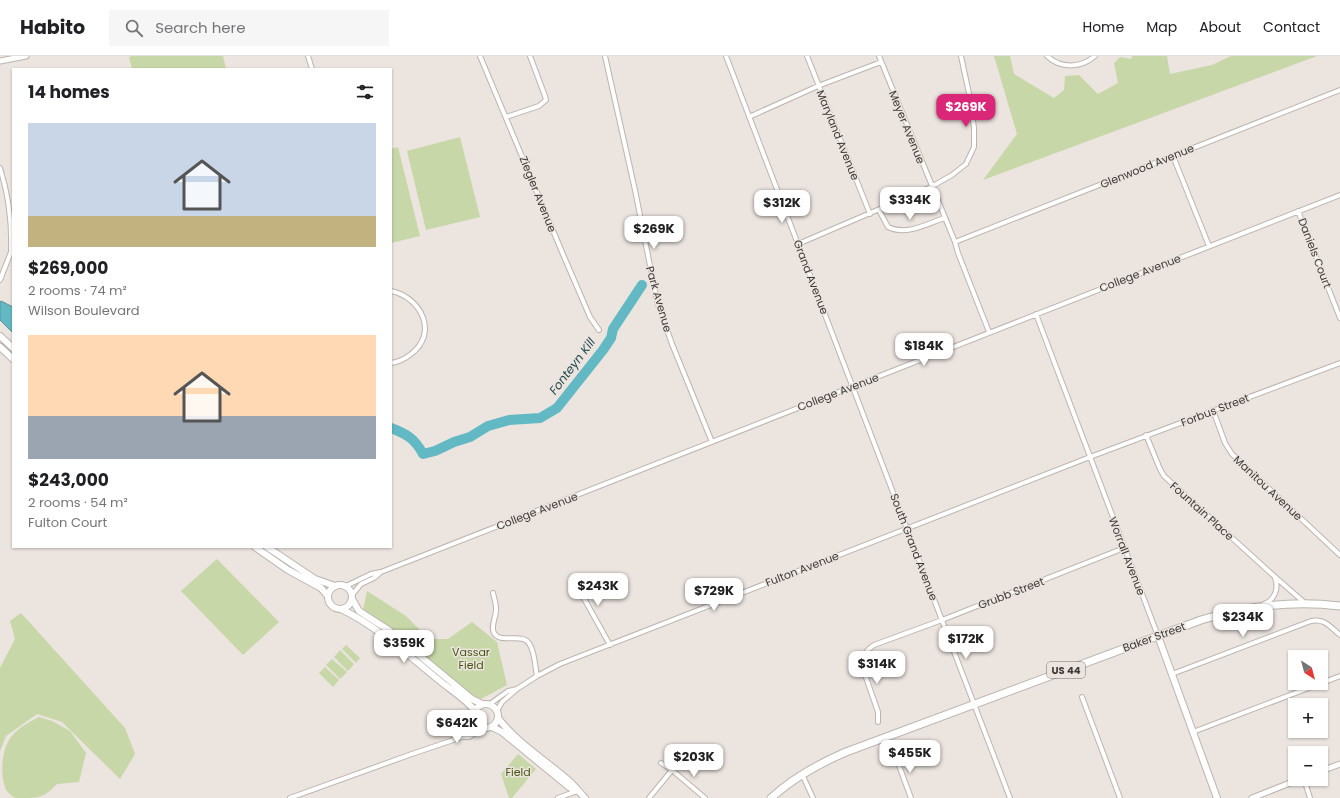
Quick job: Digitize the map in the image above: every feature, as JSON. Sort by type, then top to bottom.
[{"type":"highway","name":"Baker Street","points":[[975,704],[1210,617],[1258,607],[1306,604],[1340,606]]},
{"type":"highway","name":"US 44","points":[[771,798],[802,774],[819,764],[846,752],[975,704]]},
{"type":"main road","points":[[0,336],[12,347]]},
{"type":"main road","points":[[0,347],[12,358]]},
{"type":"main road","points":[[256,548],[288,570],[321,588],[328,596],[334,608],[341,609],[371,626],[453,692],[469,703],[475,710]]},
{"type":"main road","points":[[268,548],[315,579],[335,586],[346,586],[349,589],[359,611],[390,631],[472,699],[482,704],[490,704],[497,711],[498,718],[495,725],[485,729],[475,722],[473,716],[475,710],[482,704]]},
{"type":"main road","points":[[328,596],[335,586]]},
{"type":"main road","points":[[341,609],[348,606],[352,597]]},
{"type":"main road","name":"Worrall Avenue","points":[[1158,636],[1218,798]]},
{"type":"main road","points":[[498,718],[508,730],[567,779],[585,798]]},
{"type":"main road","points":[[492,727],[502,732],[569,787],[577,791]]},
{"type":"street","points":[[0,61],[26,56]]},
{"type":"street","points":[[308,56],[312,68]]},
{"type":"street","name":"Ziegler Avenue","points":[[480,56],[590,317],[599,330]]},
{"type":"street","points":[[506,117],[538,106],[546,100],[546,96],[530,56]]},
{"type":"street","name":"Park Avenue","points":[[606,56],[657,301],[672,344],[712,442]]},
{"type":"street","name":"Grand Avenue","points":[[726,56],[853,386]]},
{"type":"street","name":"Maryland Avenue","points":[[807,56],[870,214]]},
{"type":"street","name":"Meyer Avenue","points":[[879,56],[931,187],[955,242],[989,332]]},
{"type":"street","points":[[798,244],[931,187],[960,170],[966,164],[974,147],[974,128],[970,98],[961,56]]},
{"type":"street","points":[[1047,56],[1059,64],[1069,66],[1080,65],[1096,56]]},
{"type":"street","points":[[749,117],[818,86],[881,62]]},
{"type":"street","name":"Glenwood Avenue","points":[[955,242],[1340,90]]},
{"type":"street","points":[[1173,156],[1210,246]]},
{"type":"street","points":[[0,168],[9,205],[12,252],[0,280]]},
{"type":"street","name":"College Avenue","points":[[346,586],[371,574],[382,572],[1340,195]]},
{"type":"street","points":[[879,210],[888,227],[897,231],[906,231],[944,218]]},
{"type":"street","name":"Daniels Court","points":[[1298,211],[1340,318]]},
{"type":"street","points":[[392,291],[404,296],[413,302],[422,314],[425,326],[425,335],[422,342],[414,352],[400,361],[392,363]]},
{"type":"street","name":"Worrall Avenue","points":[[1036,314],[1158,636]]},
{"type":"street","name":"Forbus Street","points":[[1090,457],[1340,363]]},
{"type":"street","name":"South Grand Avenue","points":[[853,386],[1010,798]]},
{"type":"street","name":"Manitou Avenue","points":[[1213,410],[1225,443],[1232,454],[1340,555]]},
{"type":"street","name":"Fountain Place","points":[[1146,435],[1164,476],[1306,604]]},
{"type":"street","name":"Fulton Avenue","points":[[497,711],[502,702],[517,689],[560,664],[1090,457]]},
{"type":"street","name":"Grubb Street","points":[[878,722],[878,712],[862,666],[862,659],[869,648],[1124,548]]},
{"type":"street","name":"College Avenue","points":[[352,597],[361,584],[374,578],[382,572]]},
{"type":"street","points":[[1258,607],[1268,602],[1273,597],[1276,590],[1274,576]]},
{"type":"street","points":[[572,577],[610,644]]},
{"type":"street","points":[[493,593],[496,616],[492,628],[495,634],[500,638],[522,639],[528,642],[532,649],[537,676]]},
{"type":"street","points":[[1172,674],[1312,621],[1320,620],[1326,623],[1340,635]]},
{"type":"street","points":[[1193,732],[1340,676]]},
{"type":"street","name":"Fulton Avenue","points":[[490,704],[508,691],[517,689]]},
{"type":"street","points":[[1082,697],[1120,798]]},
{"type":"street","points":[[462,737],[475,722]]},
{"type":"street","points":[[290,798],[402,757],[469,736],[482,728]]},
{"type":"street","points":[[894,756],[911,798]]},
{"type":"street","points":[[661,762],[705,798]]},
{"type":"street","points":[[1328,768],[1340,764]]},
{"type":"street","points":[[649,798],[672,770]]},
{"type":"street","points":[[802,774],[813,798]]},
{"type":"street","points":[[1252,798],[1288,784]]},
{"type":"street","points":[[1306,786],[1310,798]]},
{"type":"street","points":[[558,798],[577,791]]},
{"type":"green space","points":[[223,56],[226,68],[132,68],[129,57]]},
{"type":"green space","points":[[994,56],[1010,56],[1014,74],[1054,98],[1064,90],[1065,76],[1079,75],[1098,94],[1118,83],[1114,63],[1120,57],[1131,59],[1132,56],[1167,56],[1170,74],[1212,65],[1231,56],[1317,56],[983,180],[1017,134]]},
{"type":"green space","points":[[460,137],[480,217],[426,230],[407,151]]},
{"type":"green space","points":[[398,147],[420,236],[392,243],[392,149]]},
{"type":"green space","points":[[217,559],[279,622],[243,655],[181,591]]},
{"type":"green space","name":"Vassar Field","points":[[367,591],[406,616],[429,639],[448,639],[472,622],[497,642],[507,685],[481,699],[467,694],[363,610]]},
{"type":"green space","points":[[21,613],[125,728],[135,754],[120,779],[62,722],[37,714],[6,736],[0,751],[0,668],[15,639],[10,621]]},
{"type":"green space","points":[[346,645],[360,658],[356,663],[342,649]]},
{"type":"green space","points":[[340,650],[354,664],[348,671],[334,657]]},
{"type":"green space","points":[[332,659],[347,672],[340,679],[326,665]]},
{"type":"green space","points":[[325,667],[339,680],[333,687],[319,673]]},
{"type":"green space","points":[[39,717],[52,721],[70,731],[86,753],[79,782],[57,784],[41,796],[16,798],[6,790],[4,784],[2,771],[3,756],[11,737],[28,723]]},
{"type":"green space","name":"Field","points":[[518,754],[536,769],[512,798],[509,798],[501,774]]},
{"type":"water","points":[[1,301],[12,306],[12,332],[0,320]]},
{"type":"waterway","name":"Fonteyn Kill","points":[[392,428],[402,432],[410,438],[417,444],[423,454],[435,451],[454,442],[470,437],[488,426],[509,420],[540,418],[557,408],[603,350],[611,338],[613,329],[642,285]]}]
